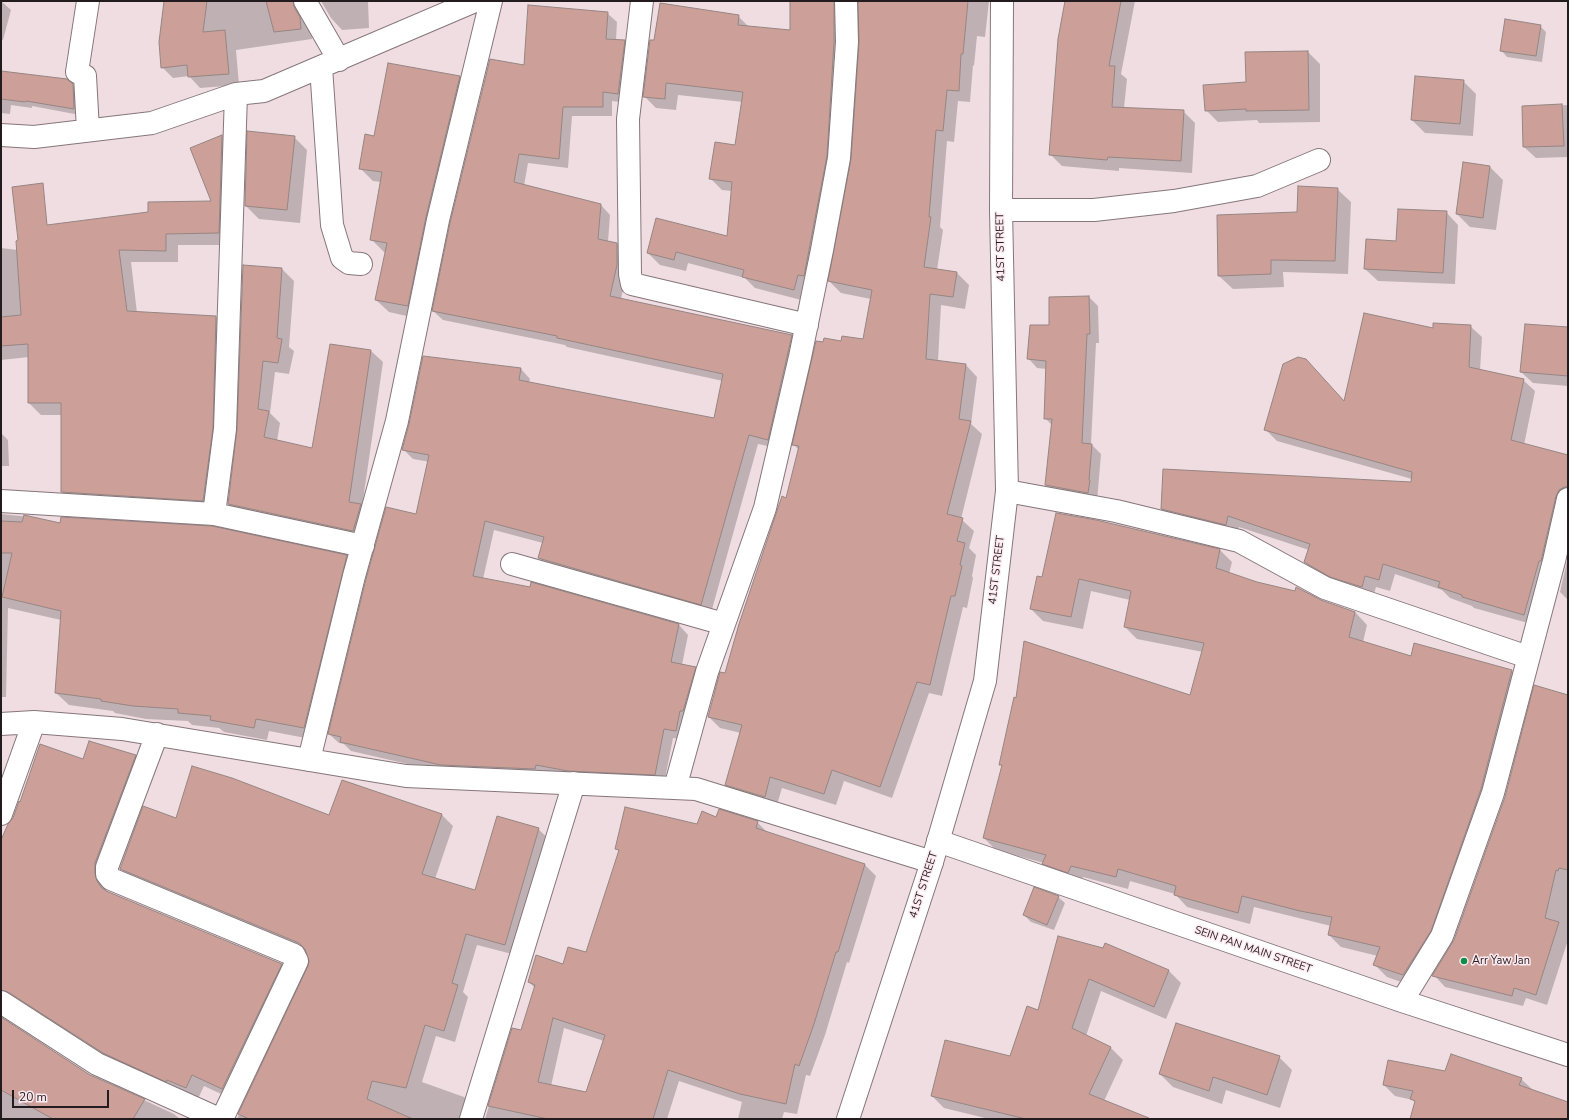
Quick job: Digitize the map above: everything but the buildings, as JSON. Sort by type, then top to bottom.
[{"type":"street","points":[[88,1],[77,72],[85,76],[88,130]]},
{"type":"street","points":[[305,1],[330,63],[332,226],[342,258],[349,263],[361,264]]},
{"type":"street","points":[[1,135],[34,137],[152,123],[236,94],[264,91],[475,1]]},
{"type":"street","points":[[309,760],[354,576],[398,421],[438,220],[491,1]]},
{"type":"street","points":[[642,1],[628,119],[630,274],[632,284],[807,325]]},
{"type":"street","points":[[675,788],[707,672],[765,508],[807,325],[839,158],[846,42],[846,1]]},
{"type":"street","name":"41ST STREET","points":[[848,1119],[932,862],[985,681],[1007,491],[1001,210],[1002,1]]},
{"type":"street","points":[[214,514],[225,429],[236,94]]},
{"type":"street","points":[[1001,210],[1094,210],[1174,201],[1257,186],[1319,160]]},
{"type":"street","points":[[1007,491],[1116,511],[1239,541],[1325,588],[1528,657]]},
{"type":"street","points":[[1402,1001],[1442,936],[1493,793],[1554,561],[1568,499]]},
{"type":"street","points":[[1,502],[214,514],[363,546]]},
{"type":"street","points":[[512,564],[724,624]]},
{"type":"street","points":[[1,724],[34,722],[122,729],[406,776],[696,789],[932,862]]},
{"type":"street","points":[[1,814],[34,722]]},
{"type":"street","points":[[157,734],[107,867],[107,874],[111,880],[294,955],[297,961],[222,1119]]},
{"type":"street","points":[[471,1119],[574,783]]},
{"type":"street","name":"SEIN PAN MAIN STREET","points":[[938,842],[1402,1001],[1568,1056]]},
{"type":"street","points":[[1,1002],[97,1064],[219,1119]]},
{"type":"place","name":"Arr Yaw Jan","points":[[1464,961]]}]
